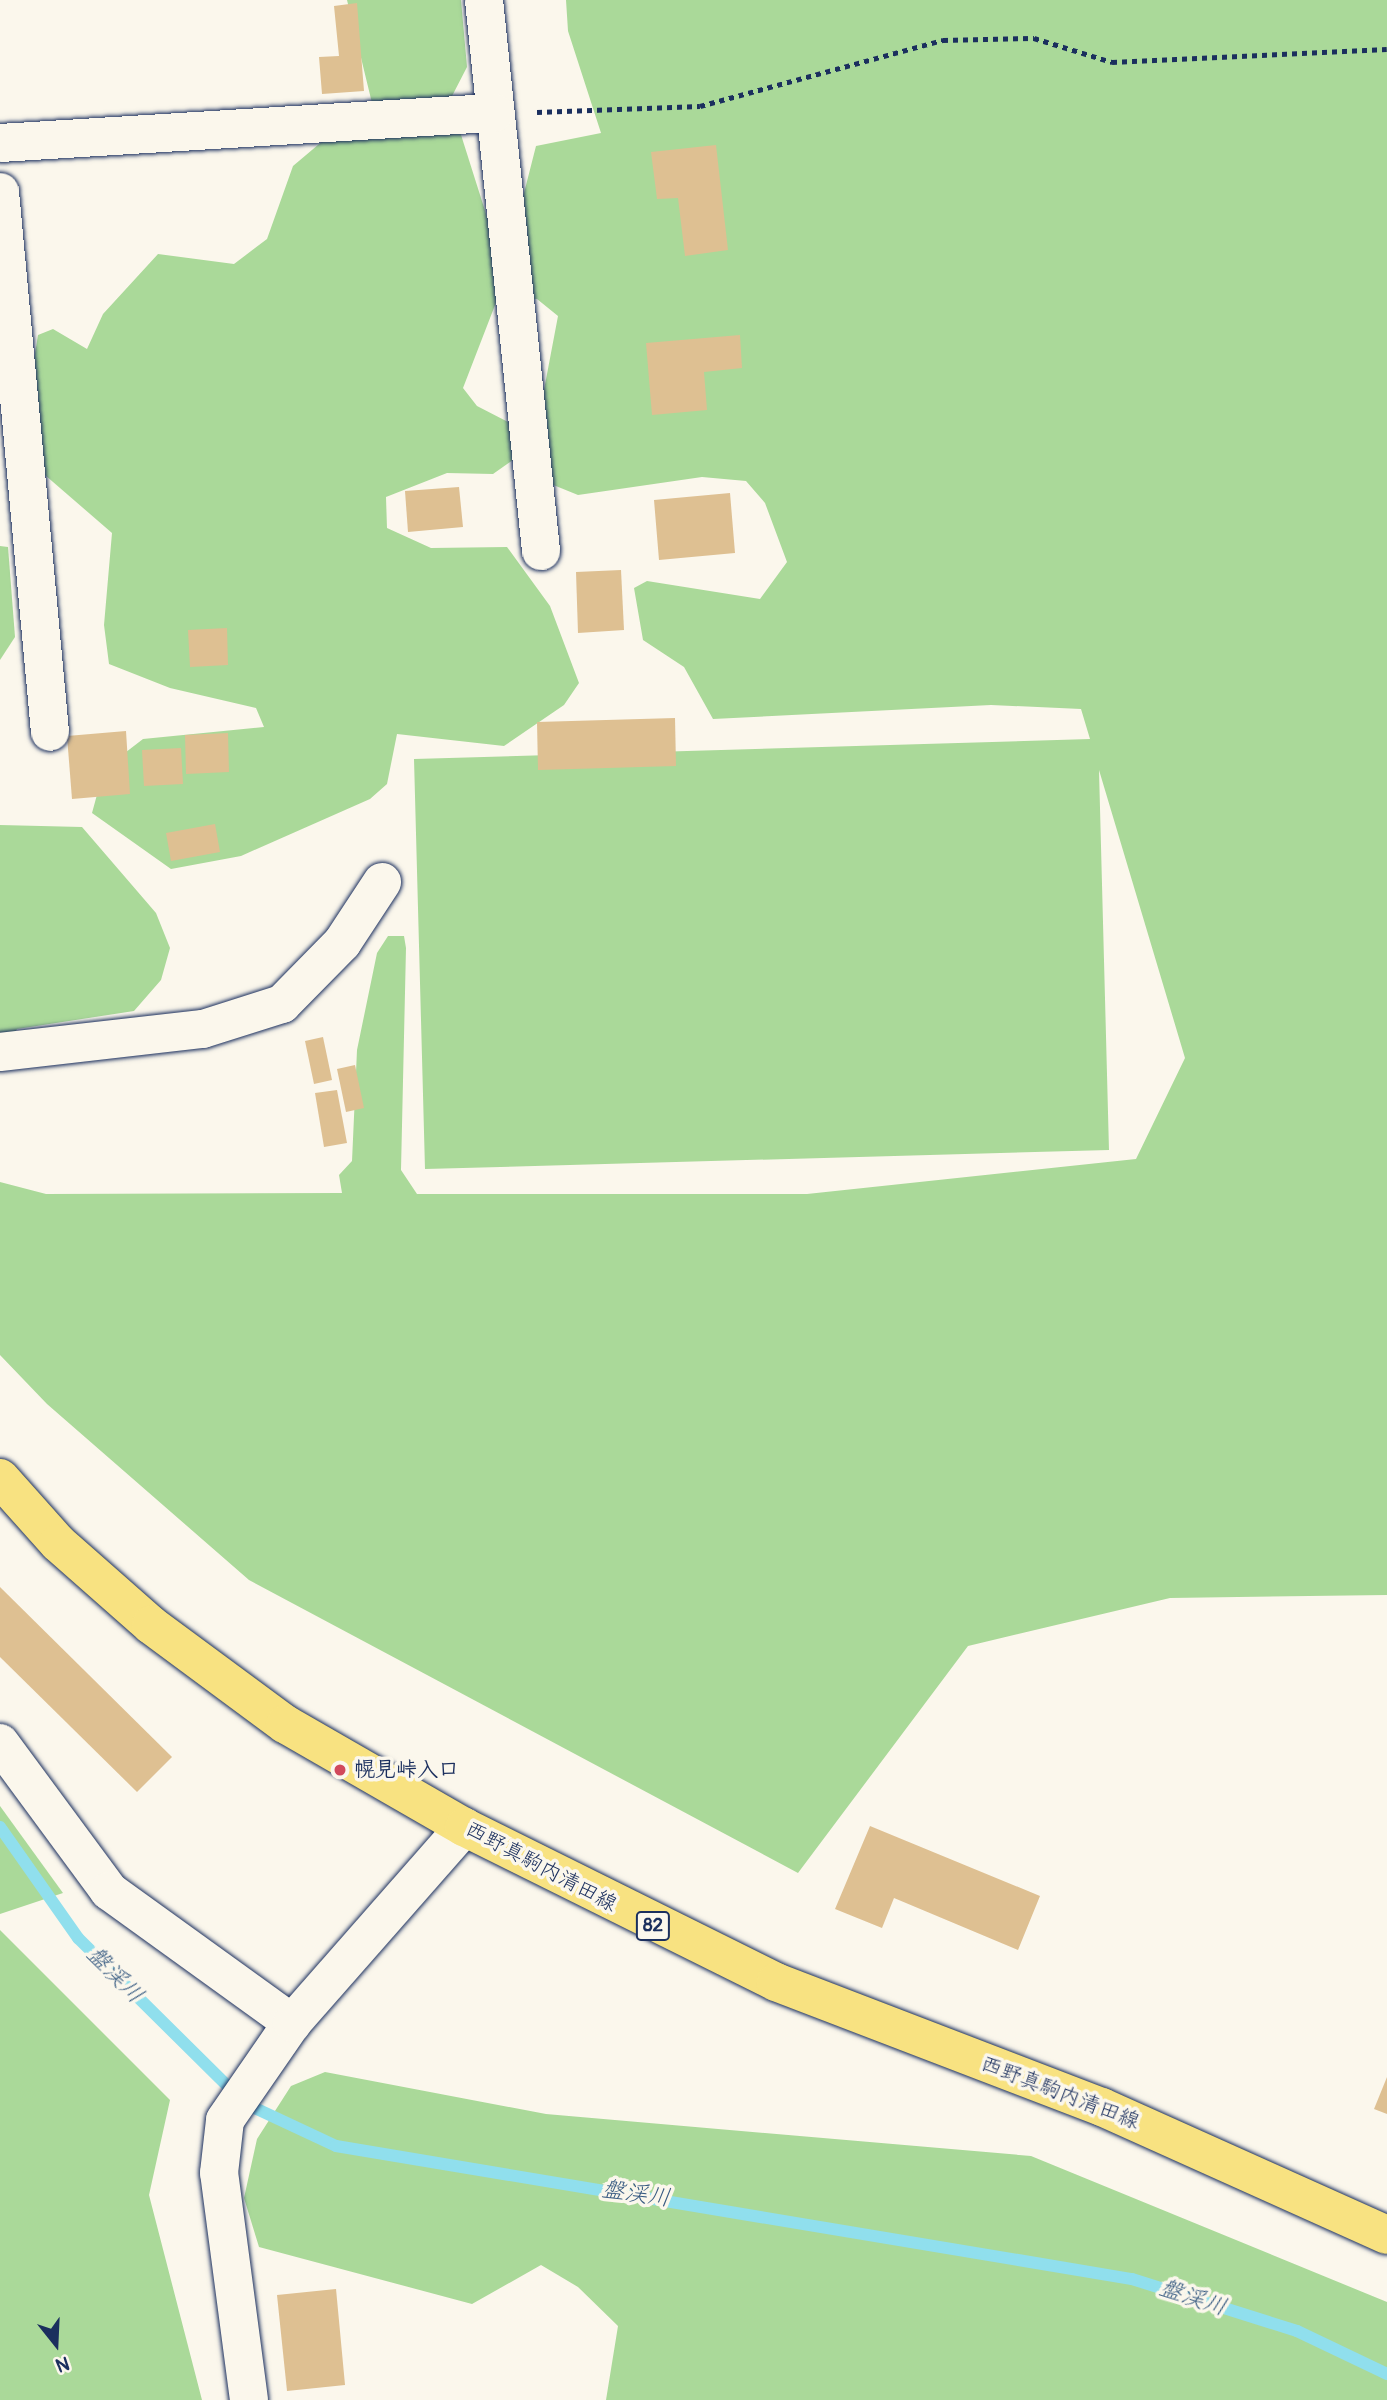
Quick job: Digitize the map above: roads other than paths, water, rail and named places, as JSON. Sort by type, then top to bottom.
[{"type":"main road","name":"西野真駒内清田線","points":[[0,1478],[58,1543],[151,1625],[285,1724],[464,1827],[776,1983],[1102,2107],[1387,2235]]},
{"type":"street","points":[[484,0],[541,551]]},
{"type":"street","points":[[0,143],[494,113]]},
{"type":"street","points":[[0,192],[50,732]]},
{"type":"street","points":[[0,1052],[203,1029],[282,1004],[342,943],[382,883]]},
{"type":"street","points":[[0,1743],[109,1891],[289,2027]]},
{"type":"street","points":[[249,2400],[219,2173],[225,2120],[289,2027],[464,1827]]},
{"type":"waterway","name":"盤渓川","points":[[0,1827],[78,1938],[246,2104],[336,2146],[1132,2279],[1297,2331],[1387,2374]]},
{"type":"place","name":"幌見峠入口","points":[[340,1770]]}]
